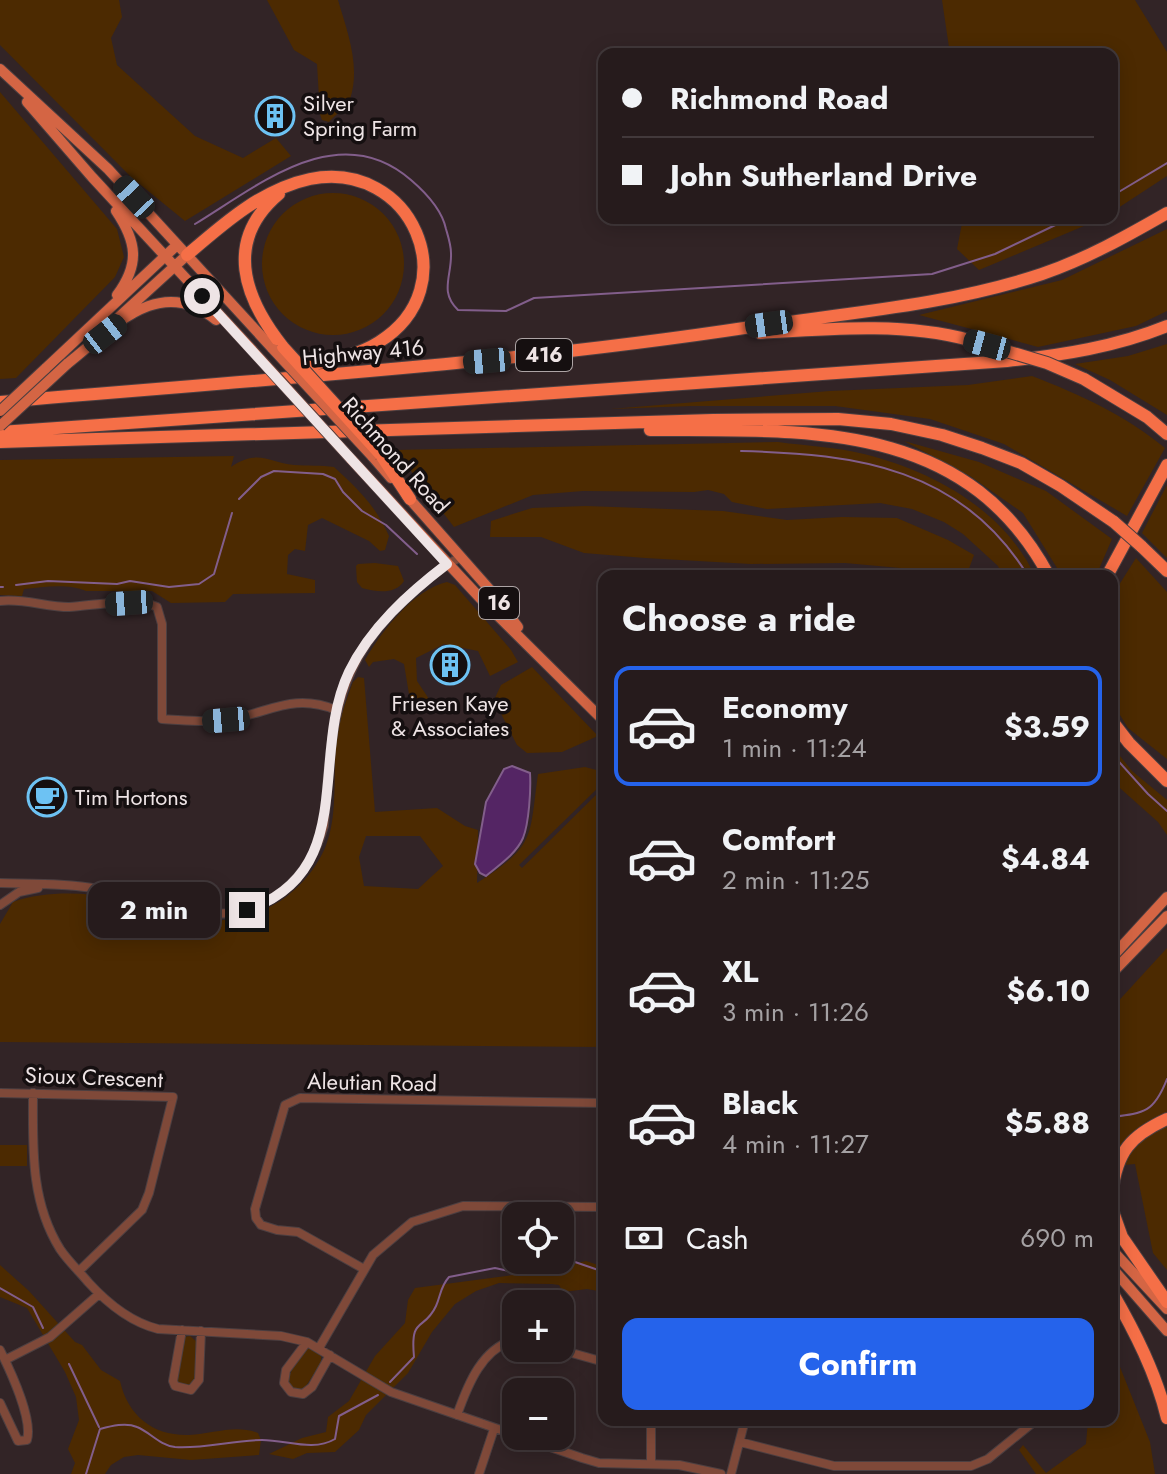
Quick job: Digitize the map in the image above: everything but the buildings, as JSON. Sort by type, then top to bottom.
[{"type":"highway","points":[[187,255],[238,213],[266,196],[316,178],[349,178],[369,183],[395,200],[410,218],[419,238],[423,268],[420,288],[407,316],[379,342],[353,354],[238,381]]},
{"type":"highway","points":[[295,184],[273,199],[256,222],[248,240],[244,261],[250,293],[278,348],[376,456],[410,499]]},
{"type":"highway","points":[[681,338],[938,300],[987,289],[1043,274],[1096,251],[1167,213]]},
{"type":"highway","points":[[0,429],[1007,361],[1106,347],[1167,326]]},
{"type":"highway","points":[[681,338],[871,329],[969,340],[1047,363],[1084,379],[1124,402],[1163,431]]},
{"type":"highway","name":"Highway 416","points":[[0,402],[320,377],[681,338]]},
{"type":"highway","points":[[0,442],[755,419],[838,419],[891,424],[942,435],[1021,463],[1114,522],[1167,571]]},
{"type":"highway","points":[[515,428],[815,433],[887,445],[939,467],[989,501],[1029,544],[1045,570]]},
{"type":"highway","points":[[1110,570],[1167,465]]},
{"type":"highway","points":[[1118,729],[1167,781]]},
{"type":"highway","points":[[1118,1162],[1122,1153],[1147,1128],[1167,1119]]},
{"type":"highway","points":[[1118,1226],[1122,1237],[1167,1302]]},
{"type":"highway","points":[[1118,1303],[1134,1331],[1167,1418]]},
{"type":"main road","points":[[0,69],[108,169],[278,348]]},
{"type":"main road","points":[[17,87],[31,108],[92,177],[128,230],[134,249],[129,277],[100,317]]},
{"type":"main road","name":"Richmond Road","points":[[92,177],[447,564],[598,715]]},
{"type":"main road","points":[[0,411],[177,245]]},
{"type":"main road","points":[[0,429],[187,255]]},
{"type":"main road","points":[[67,364],[137,311],[167,301],[199,307],[242,340]]},
{"type":"main road","name":"Richmond Road","points":[[410,499],[490,590],[536,651]]},
{"type":"main road","points":[[1118,950],[1167,897]]},
{"type":"main road","points":[[1118,967],[1167,916]]},
{"type":"main road","points":[[1118,1256],[1167,1309]]},
{"type":"main road","points":[[1118,1275],[1167,1331]]},
{"type":"street","points":[[0,883],[94,888],[136,896],[185,911],[217,915],[247,910],[275,897],[301,875],[320,840],[324,826],[330,745],[336,710],[348,674],[391,612],[447,564],[459,558]]},
{"type":"street","points":[[0,601],[66,607],[150,603],[157,607],[162,624],[162,719],[200,723],[226,720],[301,701],[336,710]]},
{"type":"street","points":[[0,905],[19,892],[47,886]]},
{"type":"street","name":"Sioux Crescent","points":[[0,1093],[173,1097],[142,1210],[79,1271]]},
{"type":"street","points":[[33,1093],[33,1166],[45,1219],[61,1251],[99,1294],[126,1316],[143,1325],[281,1336],[307,1342],[391,1392],[599,1463],[679,1465],[721,1474]]},
{"type":"street","name":"Aleutian Road","points":[[364,1269],[298,1232],[261,1225],[256,1218],[255,1209],[285,1105],[300,1098],[598,1103]]},
{"type":"street","points":[[319,1348],[364,1269],[386,1242],[412,1222],[463,1206],[598,1207]]},
{"type":"street","points":[[5,1360],[50,1337],[99,1294]]},
{"type":"street","points":[[182,1330],[173,1381],[175,1386],[191,1390],[199,1380],[201,1331]]},
{"type":"street","points":[[307,1342],[286,1370],[284,1383],[291,1392],[303,1394],[312,1387],[330,1355]]},
{"type":"street","points":[[457,1415],[469,1380],[502,1344]]},
{"type":"street","points":[[0,1350],[27,1419],[30,1431],[27,1440],[18,1441],[0,1403]]},
{"type":"street","points":[[574,1354],[598,1360]]},
{"type":"street","points":[[651,1426],[651,1463]]},
{"type":"street","points":[[731,1474],[744,1426]]},
{"type":"street","points":[[740,1442],[834,1466],[971,1466],[988,1459],[1029,1426]]},
{"type":"street","points":[[479,1474],[494,1429]]},
{"type":"shaded area","points":[[0,0],[119,0],[122,17],[111,38],[117,65],[195,136],[243,158],[276,138],[291,156],[185,221],[131,177],[0,45]]},
{"type":"shaded area","points":[[267,0],[338,0],[352,49],[354,74],[350,99],[329,122],[322,120],[320,114],[317,64],[294,50]]},
{"type":"shaded area","points":[[942,0],[1135,0],[1167,52],[1167,176],[1118,208],[1118,48],[949,48]]},
{"type":"shaded area","points":[[0,92],[117,229],[124,257],[115,277],[16,378],[0,379]]},
{"type":"shaded area","points":[[333,193],[360,198],[384,213],[399,237],[404,264],[399,291],[384,315],[360,330],[333,335],[306,330],[282,315],[267,291],[262,264],[267,237],[282,213],[306,198]]},
{"type":"shaded area","points":[[962,224],[1089,224],[979,270],[957,249]]},
{"type":"shaded area","points":[[1167,229],[1167,311],[1136,326],[1038,347],[919,315],[1062,280]]},
{"type":"shaded area","points":[[1167,344],[1167,415],[1110,380],[1075,364],[1128,356]]},
{"type":"shaded area","points":[[1032,376],[1102,407],[1165,448],[1127,516],[1004,444],[930,419],[835,406],[610,409],[830,391],[968,385]]},
{"type":"shaded area","points":[[904,441],[979,462],[1046,491],[1112,539],[1099,570],[1058,570],[1023,513],[970,476]]},
{"type":"shaded area","points":[[778,442],[833,448],[890,461],[964,497],[1005,531],[1032,570],[1000,570],[963,534],[944,522],[912,509],[880,503],[767,509],[732,502],[724,494],[708,490],[583,491],[533,495],[454,527],[395,450]]},
{"type":"shaded area","points":[[234,456],[231,467],[257,457],[285,464],[334,467],[378,515],[389,536],[385,550],[380,551],[369,541],[322,518],[308,525],[305,551],[295,549],[288,555],[287,574],[315,580],[315,593],[233,594],[225,602],[171,603],[152,591],[86,591],[63,586],[24,589],[22,596],[0,595],[0,460]]},
{"type":"shaded area","points":[[1167,485],[1167,558],[1142,533]]},
{"type":"shaded area","points":[[586,506],[723,511],[787,520],[897,518],[974,555],[968,570],[923,570],[845,563],[751,564],[584,553],[541,537],[490,537],[491,521],[532,508]]},
{"type":"shaded area","points":[[1136,558],[1167,592],[1167,759],[1128,728],[1118,712],[1118,586]]},
{"type":"shaded area","points":[[375,563],[398,566],[404,581],[396,589],[390,590],[362,588],[357,582],[356,566]]},
{"type":"shaded area","points":[[447,582],[455,585],[518,662],[490,676],[478,651],[444,644],[416,658],[417,681],[433,705],[428,712],[418,706],[412,712],[404,664],[394,659],[373,662],[369,667],[365,660],[389,625],[411,602]]},
{"type":"shaded area","points":[[532,667],[598,736],[562,752],[527,753],[517,745],[494,700],[501,685]]},
{"type":"shaded area","points":[[358,677],[364,678],[375,812],[437,808],[465,826],[478,830],[477,883],[510,859],[526,839],[538,774],[585,767],[598,770],[598,788],[519,865],[522,868],[598,793],[598,1047],[0,1042],[0,924],[13,902],[50,894],[90,895],[125,900],[181,917],[212,921],[233,919],[270,907],[302,883],[315,867],[329,836],[342,713],[353,682]],"holes":[[[366,836],[420,836],[443,866],[418,889],[364,886],[359,857]]]},
{"type":"shaded area","points":[[1118,754],[1132,771],[1167,800],[1167,835],[1158,822],[1118,786]]},
{"type":"shaded area","points":[[512,766],[530,773],[525,832],[516,849],[486,876],[475,864],[486,802],[504,769]]},
{"type":"shaded area","points":[[1167,948],[1167,1270],[1153,1253],[1135,1164],[1118,1165],[1118,1001]]},
{"type":"shaded area","points":[[0,1145],[27,1145],[27,1166],[0,1166]]},
{"type":"shaded area","points":[[586,1261],[598,1265],[598,1291],[562,1290],[559,1285],[552,1284],[499,1283],[476,1291],[455,1304],[432,1332],[408,1373],[366,1415],[359,1430],[335,1452],[307,1453],[293,1459],[269,1454],[302,1438],[326,1432],[328,1417],[349,1401],[375,1356],[405,1323],[408,1300],[415,1288],[521,1274],[574,1274],[574,1264]]},
{"type":"shaded area","points":[[0,1265],[29,1291],[75,1342],[82,1345],[101,1370],[120,1381],[129,1404],[144,1422],[164,1432],[189,1435],[232,1429],[249,1430],[258,1433],[261,1440],[259,1455],[191,1460],[138,1455],[124,1457],[111,1465],[105,1474],[71,1474],[75,1463],[68,1449],[79,1420],[76,1397],[65,1372],[27,1308],[0,1297]]},
{"type":"shaded area","points":[[190,1336],[197,1342],[196,1381],[184,1389],[177,1382],[185,1337]]},
{"type":"shaded area","points":[[309,1348],[321,1356],[321,1363],[304,1389],[288,1386],[294,1364]]},
{"type":"shaded area","points":[[1118,1362],[1150,1442],[1155,1474],[1036,1474],[1019,1450],[1023,1445],[1046,1473],[1086,1444],[1088,1426],[1118,1426]]},
{"type":"waterway","points":[[195,224],[272,176],[300,164],[328,156],[356,155],[384,162],[411,180],[441,215],[450,247],[448,290],[452,303],[458,310],[506,311],[534,298],[932,274],[995,254],[1058,224]]},
{"type":"waterway","points":[[1118,192],[1167,163]]},
{"type":"waterway","points":[[741,451],[826,457],[865,463],[903,474],[939,490],[972,511],[1001,540],[1024,570]]},
{"type":"waterway","points":[[239,499],[261,477],[274,471],[323,474],[335,479],[362,511],[386,525],[417,554]]},
{"type":"waterway","points":[[16,585],[48,581],[117,584],[130,581],[169,587],[199,584],[214,574],[232,513]]},
{"type":"waterway","points":[[1118,761],[1167,811]]},
{"type":"waterway","points":[[1118,1116],[1147,1109],[1158,1098],[1167,1079]]},
{"type":"waterway","points":[[390,1382],[414,1357],[416,1329],[431,1314],[449,1277],[495,1268],[532,1273],[540,1267],[563,1261],[598,1270]]},
{"type":"waterway","points":[[0,1288],[33,1307],[43,1328]]},
{"type":"waterway","points":[[69,1364],[99,1427]]},
{"type":"waterway","points":[[86,1474],[100,1429],[133,1426],[175,1447],[262,1440],[318,1445],[335,1439],[339,1416],[378,1395]]},
{"type":"place","name":"Silver Spring Farm","points":[[275,116]]},
{"type":"place","name":"Friesen Kaye & Associates","points":[[450,665]]},
{"type":"place","name":"Tim Hortons","points":[[47,797]]},
{"type":"route","points":[[202,296],[447,564],[391,612],[361,651],[348,674],[336,710],[324,826],[316,848],[301,875],[285,890],[247,910]]}]
